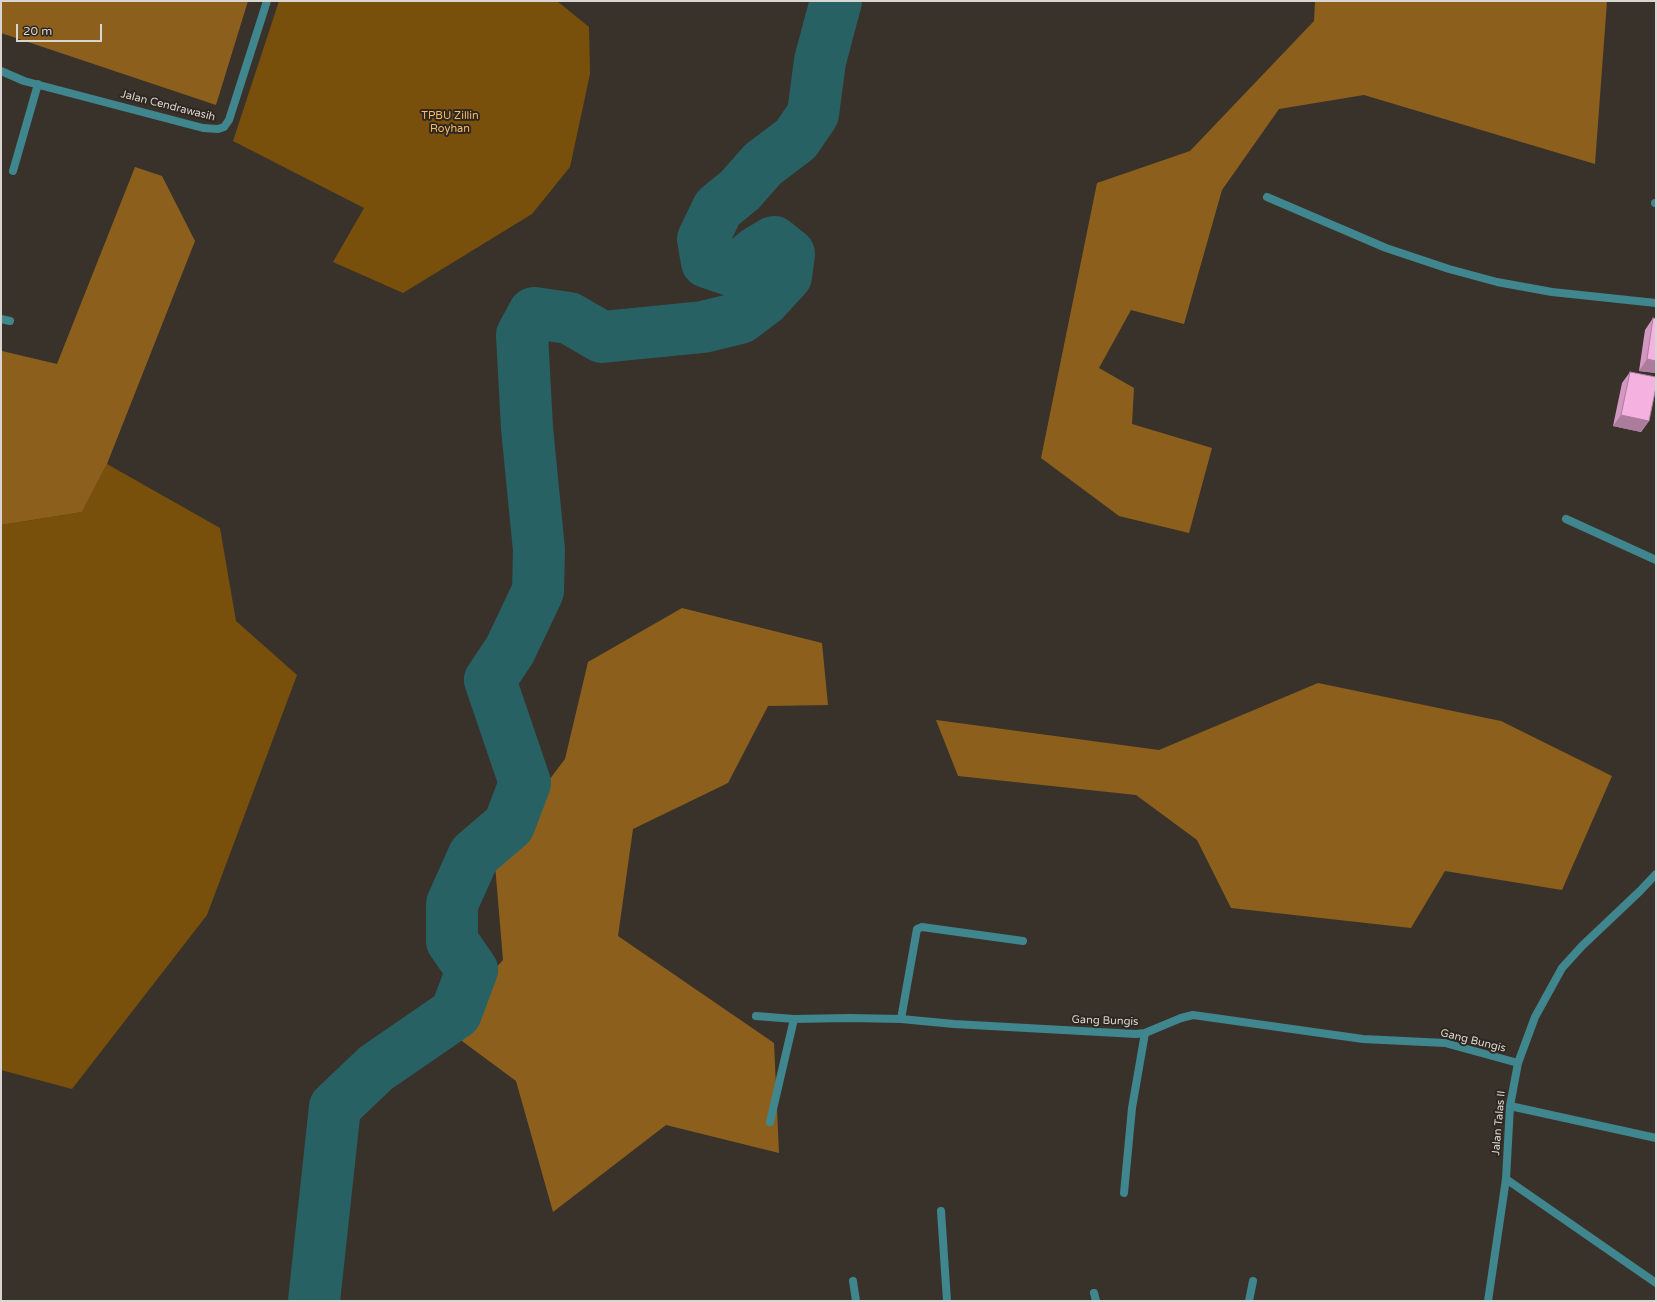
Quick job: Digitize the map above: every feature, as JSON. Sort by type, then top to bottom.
[{"type":"street","name":"Jalan Cendrawasih","points":[[1,71],[24,81],[203,128],[218,129],[224,126],[229,120],[267,1]]},
{"type":"street","points":[[13,171],[38,84]]},
{"type":"street","points":[[1267,197],[1386,248],[1497,282],[1552,292],[1656,303]]},
{"type":"street","points":[[1,319],[10,321]]},
{"type":"street","points":[[1566,519],[1656,560]]},
{"type":"street","name":"Jalan Talas II","points":[[1488,1301],[1506,1178],[1510,1106],[1518,1063],[1535,1017],[1562,968],[1593,935],[1656,874]]},
{"type":"street","points":[[901,1019],[917,929],[922,927],[1023,941]]},
{"type":"street","name":"Gang Bungis","points":[[756,1016],[794,1019],[901,1019],[954,1024],[1136,1034],[1145,1033],[1181,1018],[1193,1015],[1363,1039],[1445,1043],[1518,1063]]},
{"type":"street","points":[[770,1122],[794,1019]]},
{"type":"street","points":[[1124,1194],[1132,1108],[1145,1033]]},
{"type":"street","points":[[1510,1106],[1656,1138]]},
{"type":"street","points":[[1506,1178],[1656,1283]]},
{"type":"street","points":[[941,1211],[947,1301]]},
{"type":"street","points":[[853,1281],[856,1301]]},
{"type":"street","points":[[1249,1301],[1253,1281]]},
{"type":"green space","name":"TPBU Zillin Royhan","points":[[279,1],[557,1],[589,27],[590,74],[570,167],[532,214],[403,293],[333,262],[364,208],[233,141]]},
{"type":"green space","points":[[107,464],[220,528],[236,621],[297,675],[207,915],[72,1089],[1,1070],[1,525],[82,512]]},
{"type":"shaded area","points":[[1,1],[248,1],[216,105],[1,33]]},
{"type":"shaded area","points":[[1315,1],[1607,1],[1595,164],[1364,95],[1279,109],[1222,190],[1184,324],[1131,310],[1099,368],[1134,388],[1132,424],[1212,448],[1189,533],[1119,516],[1041,458],[1097,183],[1190,151],[1314,21]]},
{"type":"shaded area","points":[[135,167],[162,176],[195,241],[107,464],[82,512],[1,525],[2,351],[57,364]]},
{"type":"shaded area","points":[[682,608],[822,643],[828,705],[768,706],[728,783],[633,829],[618,936],[774,1043],[779,1153],[666,1125],[553,1212],[516,1081],[443,1027],[503,960],[494,853],[565,759],[588,662]]},
{"type":"shaded area","points":[[1318,683],[1501,721],[1612,776],[1562,890],[1445,871],[1411,928],[1231,908],[1197,840],[1136,795],[958,776],[936,720],[1159,750]]},
{"type":"building","points":[[1653,318],[1656,319],[1656,361],[1647,359]]},
{"type":"building","points":[[1630,372],[1656,377],[1656,387],[1649,421],[1621,415]]},
{"type":"waterway","points":[[314,1301],[335,1107],[376,1068],[456,1013],[472,970],[452,941],[452,904],[474,855],[509,825],[525,783],[490,680],[510,650],[538,591],[539,550],[527,428],[522,335],[534,313],[569,318],[602,337],[703,327],[740,318],[764,300],[786,276],[789,254],[774,242],[757,252],[734,271],[707,262],[703,239],[718,208],[740,190],[763,164],[796,139],[813,114],[820,61],[836,1]]}]
